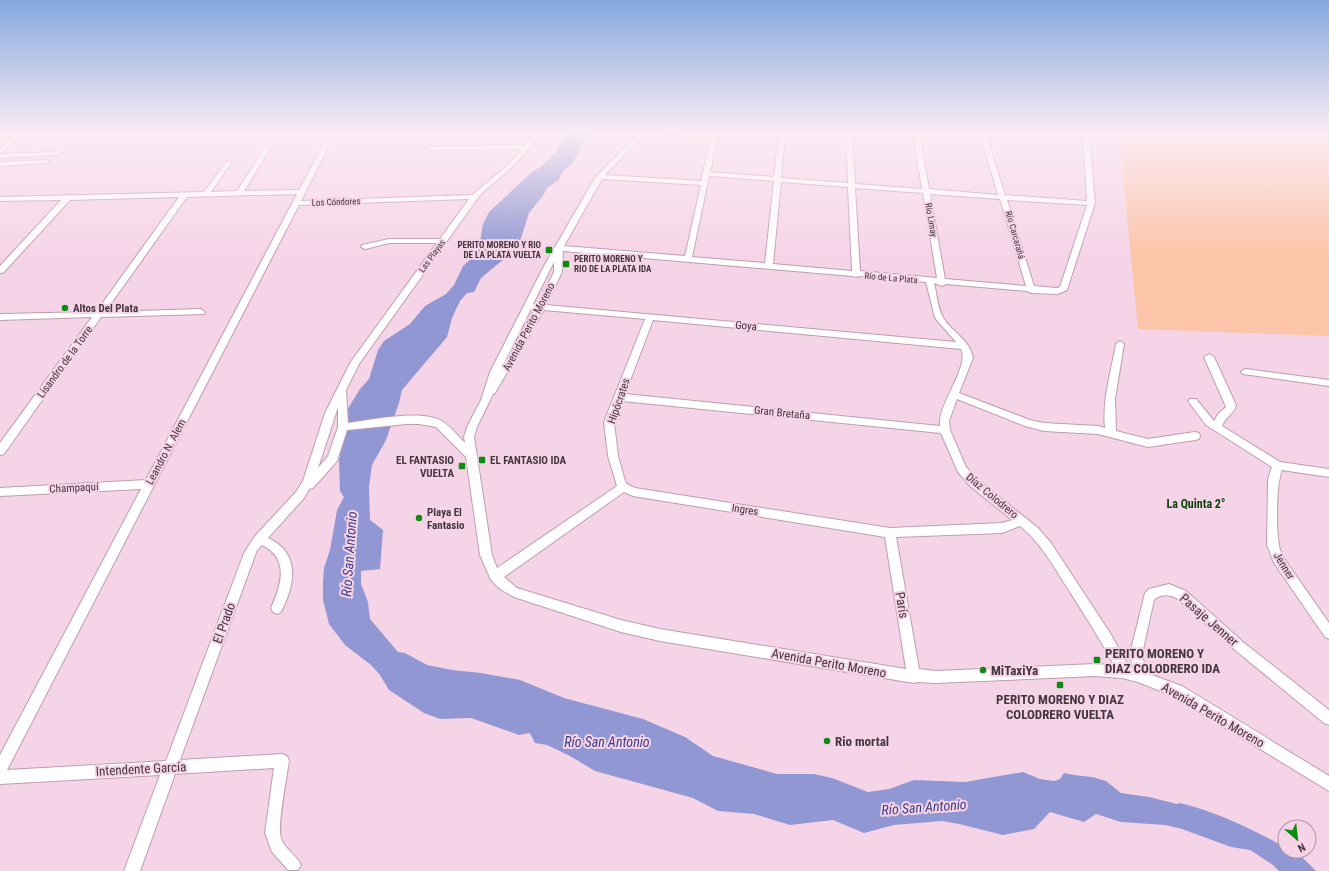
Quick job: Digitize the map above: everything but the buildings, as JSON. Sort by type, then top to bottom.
[{"type":"street","points":[[206,194],[220,175]]},
{"type":"street","points":[[239,193],[251,175]]},
{"type":"street","name":"Leandro N. Alem","points":[[0,769],[310,175]]},
{"type":"street","name":"Las Playas","points":[[342,390],[355,363],[474,197],[499,175]]},
{"type":"street","name":"Avenida Perito Moreno","points":[[486,400],[495,372],[548,266],[600,175]]},
{"type":"street","points":[[688,259],[707,175]]},
{"type":"street","points":[[716,175],[1091,203]]},
{"type":"street","points":[[769,266],[779,175]]},
{"type":"street","points":[[851,175],[856,275]]},
{"type":"street","name":"Río Limay","points":[[922,175],[942,283]]},
{"type":"street","name":"Río Carcarañá","points":[[997,175],[1031,290]]},
{"type":"street","name":"Río de La Plata","points":[[559,248],[769,266],[930,282],[1058,292],[1064,288],[1091,203],[1089,175]]},
{"type":"street","points":[[598,177],[704,183]]},
{"type":"street","name":"Los Cóndores","points":[[0,199],[301,192]]},
{"type":"street","name":"Lisandro de la Torre","points":[[0,451],[185,194]]},
{"type":"street","name":"Los Cóndores","points":[[295,203],[474,197]]},
{"type":"street","points":[[0,271],[67,198]]},
{"type":"street","points":[[364,247],[389,241],[443,240]]},
{"type":"street","name":"Avenida Perito Moreno","points":[[559,248],[558,272],[503,374],[486,400],[472,427],[469,437],[486,555],[495,576],[514,592],[660,636],[914,677],[1095,670],[1125,673],[1141,677],[1177,692],[1329,784]]},
{"type":"street","points":[[930,282],[939,318],[942,344]]},
{"type":"street","name":"Goya","points":[[529,306],[964,346]]},
{"type":"street","points":[[0,317],[201,312]]},
{"type":"street","name":"Hipócrates","points":[[623,487],[619,478],[609,433],[609,422],[650,317]]},
{"type":"street","points":[[939,318],[947,329],[964,346]]},
{"type":"street","points":[[1111,433],[1112,384],[1117,366],[1120,344]]},
{"type":"street","name":"Díaz Colodrero","points":[[964,346],[968,353],[968,358],[944,420],[945,430],[958,463],[966,475],[1022,521],[1047,546],[1106,637],[1125,673]]},
{"type":"street","points":[[1209,357],[1231,405],[1231,408],[1222,414],[1218,420],[1217,428]]},
{"type":"street","points":[[1246,372],[1329,383]]},
{"type":"street","points":[[300,495],[333,458],[343,427],[342,390]]},
{"type":"street","name":"El Prado","points":[[132,871],[248,556],[259,539],[300,495],[311,474],[323,430],[342,390]]},
{"type":"street","points":[[953,394],[1036,426],[1087,429],[1111,433],[1148,443],[1195,436]]},
{"type":"street","name":"Gran Bretaña","points":[[619,397],[945,430]]},
{"type":"street","points":[[1193,401],[1209,422],[1278,466],[1329,473]]},
{"type":"street","points":[[343,427],[419,420],[433,421],[439,424],[471,455]]},
{"type":"street","name":"Jenner","points":[[1278,466],[1273,478],[1272,545],[1278,559],[1329,633]]},
{"type":"street","name":"Champaquí","points":[[0,492],[149,484]]},
{"type":"street","points":[[495,576],[623,487]]},
{"type":"street","name":"Ingres","points":[[623,487],[633,492],[890,534],[1002,528],[1022,521]]},
{"type":"street","name":"París","points":[[890,534],[914,677]]},
{"type":"street","points":[[259,539],[273,546],[283,558],[287,570],[287,585],[284,595],[277,608]]},
{"type":"street","name":"Pasaje Jenner","points":[[1141,677],[1136,654],[1149,598],[1153,593],[1169,589],[1182,596],[1239,646],[1329,718]]},
{"type":"street","name":"Intendente García","points":[[0,777],[282,761],[272,833],[274,844],[282,855],[293,865]]},
{"type":"shaded area","points":[[1123,175],[1329,175],[1329,336],[1138,329]]},
{"type":"water","name":"Río San Antonio","points":[[529,175],[561,175],[559,180],[548,187],[529,213],[520,241],[515,250],[481,278],[474,292],[467,293],[460,301],[452,318],[447,337],[402,390],[386,440],[372,465],[369,487],[370,520],[383,530],[380,569],[361,571],[361,584],[368,602],[370,619],[398,652],[405,653],[427,665],[520,680],[564,698],[643,719],[685,737],[713,756],[777,774],[814,774],[832,778],[868,792],[889,789],[914,780],[965,782],[1023,772],[1040,779],[1054,781],[1060,779],[1064,773],[1092,777],[1106,781],[1121,793],[1149,797],[1177,804],[1180,803],[1221,816],[1277,843],[1277,859],[1304,859],[1316,871],[1279,871],[1273,865],[1250,850],[1231,847],[1182,829],[1165,825],[1121,822],[1096,814],[1084,822],[1050,812],[1034,829],[1003,835],[942,821],[894,825],[864,833],[833,820],[790,825],[754,814],[718,811],[693,798],[595,771],[570,756],[547,745],[535,743],[530,733],[519,735],[471,718],[440,719],[424,713],[389,690],[380,675],[371,665],[345,645],[329,624],[323,600],[324,568],[330,550],[337,510],[344,497],[340,491],[339,461],[347,410],[360,389],[369,379],[378,350],[384,341],[410,324],[425,306],[446,294],[454,285],[463,266],[471,259],[479,248],[483,224],[489,212]]},
{"type":"place","name":"PERITO MORENO Y RIO DE LA PLATA VUELTA","points":[[549,250]]},
{"type":"place","name":"PERITO MORENO Y RIO DE LA PLATA IDA","points":[[566,264]]},
{"type":"place","name":"Altos Del Plata","points":[[65,308]]},
{"type":"place","name":"EL FANTASIO IDA","points":[[482,460]]},
{"type":"place","name":"EL FANTASIO VUELTA","points":[[462,466]]},
{"type":"place","name":"Playa El Fantasio","points":[[419,518]]},
{"type":"place","name":"PERITO MORENO Y DIAZ COLODRERO IDA","points":[[1097,660]]},
{"type":"place","name":"MiTaxiYa","points":[[983,670]]},
{"type":"place","name":"PERITO MORENO Y DIAZ COLODRERO VUELTA","points":[[1060,685]]},
{"type":"place","name":"Rio mortal","points":[[827,741]]},
{"type":"district","name":"La Quinta 2°","points":[[1196,504]]}]
